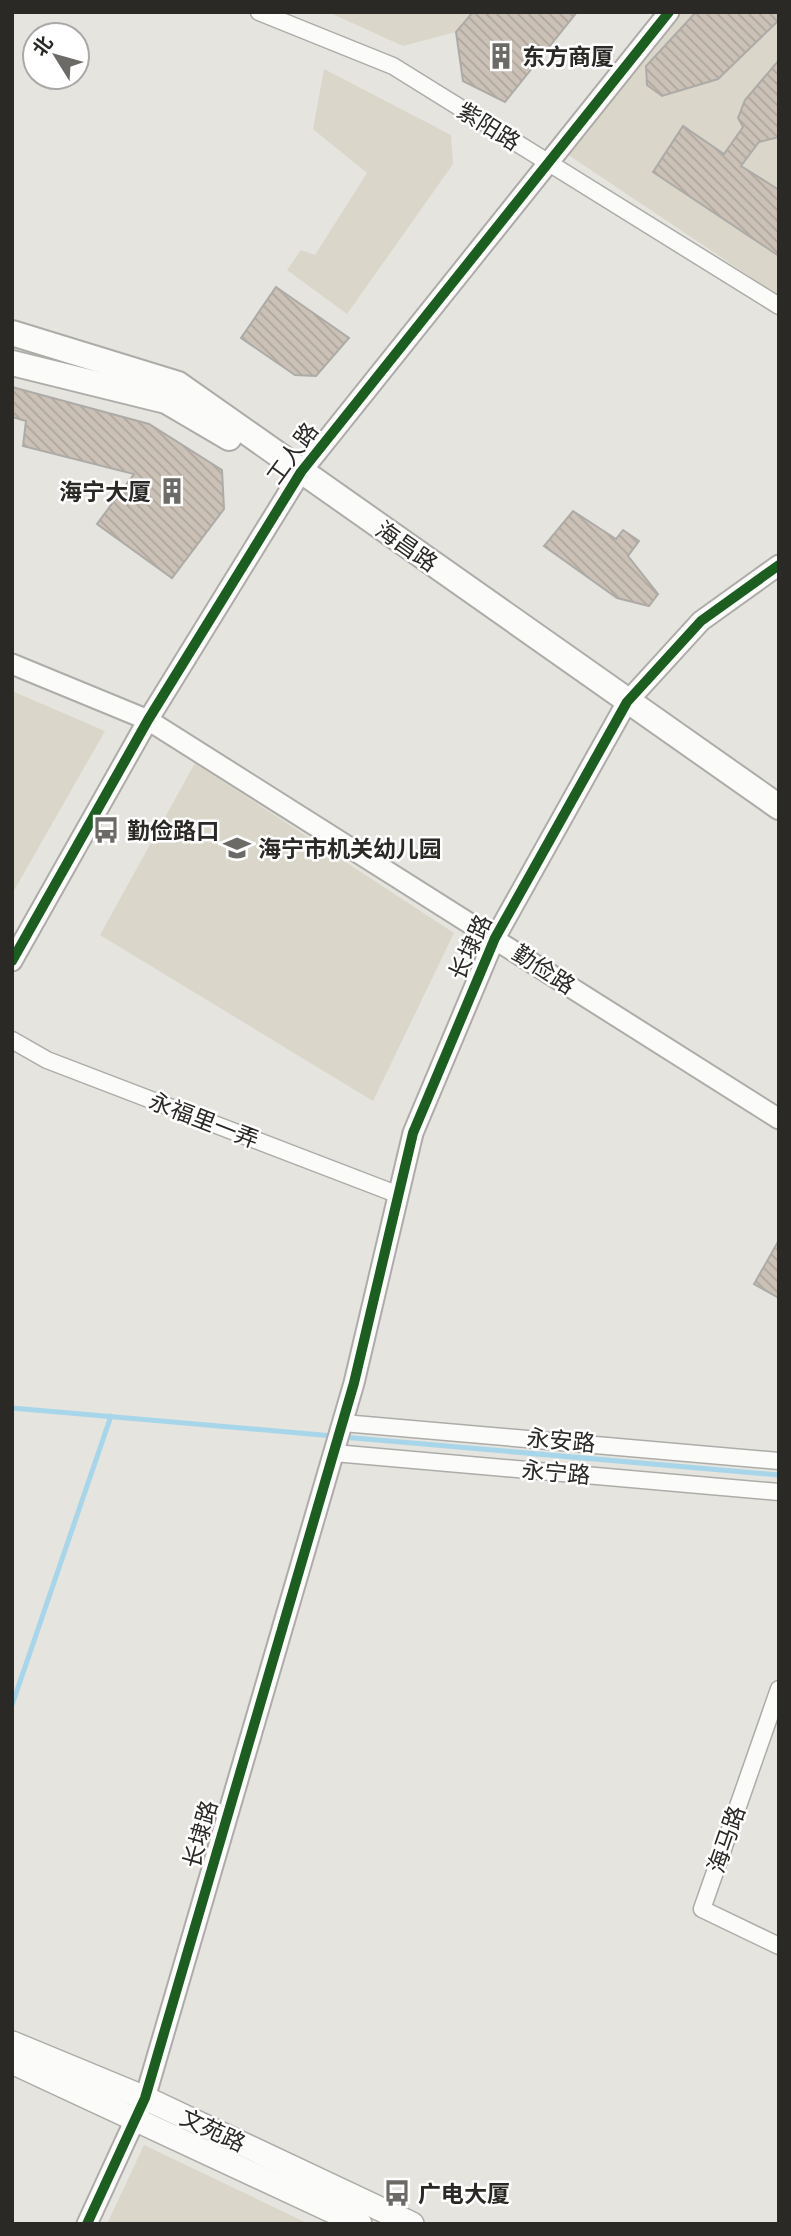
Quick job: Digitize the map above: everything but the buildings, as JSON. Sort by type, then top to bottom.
[{"type":"main road","name":"海昌路","points":[[12,333],[178,384],[299,475],[779,819]]},
{"type":"main road","name":"海昌路","points":[[12,363],[166,401],[299,475]]},
{"type":"main road","name":"海昌路","points":[[625,707],[779,807]]},
{"type":"main road","name":"文苑路","points":[[12,2043],[360,2224]]},
{"type":"main road","name":"文苑路","points":[[12,2062],[141,2108],[412,2224]]},
{"type":"street","name":"紫阳路","points":[[259,12],[393,66],[779,306]]},
{"type":"street","name":"工人路","points":[[12,961],[148,720],[299,475],[669,12]]},
{"type":"street","name":"长埭路","points":[[87,2224],[141,2108],[335,1451],[414,1133],[495,938],[625,707],[701,621],[779,565]]},
{"type":"street","name":"勤俭路","points":[[12,664],[148,720],[779,1119]]},
{"type":"street","name":"永福里一弄","points":[[12,1040],[47,1060],[398,1195]]},
{"type":"street","name":"永安路","points":[[342,1424],[779,1461]]},
{"type":"street","name":"永宁路","points":[[335,1451],[779,1492]]},
{"type":"street","name":"海马路","points":[[779,1689],[702,1909],[779,1946]]},
{"type":"shaded area","points":[[328,12],[473,12],[456,32],[403,46]]},
{"type":"shaded area","points":[[679,12],[779,12],[779,296],[567,154]]},
{"type":"shaded area","points":[[324,69],[451,135],[453,164],[347,314],[287,270],[301,250],[315,255],[367,173],[313,129]]},
{"type":"shaded area","points":[[12,691],[105,731],[12,894]]},
{"type":"shaded area","name":"海宁市机关幼儿园","points":[[195,763],[454,933],[373,1101],[100,935]]},
{"type":"shaded area","points":[[144,2145],[309,2224],[107,2224]]},
{"type":"waterway","points":[[12,1408],[333,1436]]},
{"type":"waterway","points":[[12,1705],[111,1416]]},
{"type":"waterway","points":[[343,1437],[779,1475]]},
{"type":"cycle path","points":[[12,961],[148,720],[301,472],[669,12]]},
{"type":"cycle path","points":[[87,2224],[145,2098],[354,1383],[413,1133],[495,938],[627,702],[701,621],[779,565]]},
{"type":"place","name":"东方商厦","points":[[501,56]]},
{"type":"place","name":"海宁大厦","points":[[172,491]]},
{"type":"place","name":"勤俭路口","points":[[106,830]]},
{"type":"place","name":"海宁市机关幼儿园","points":[[237,848]]},
{"type":"place","name":"广电大厦","points":[[397,2193]]}]
